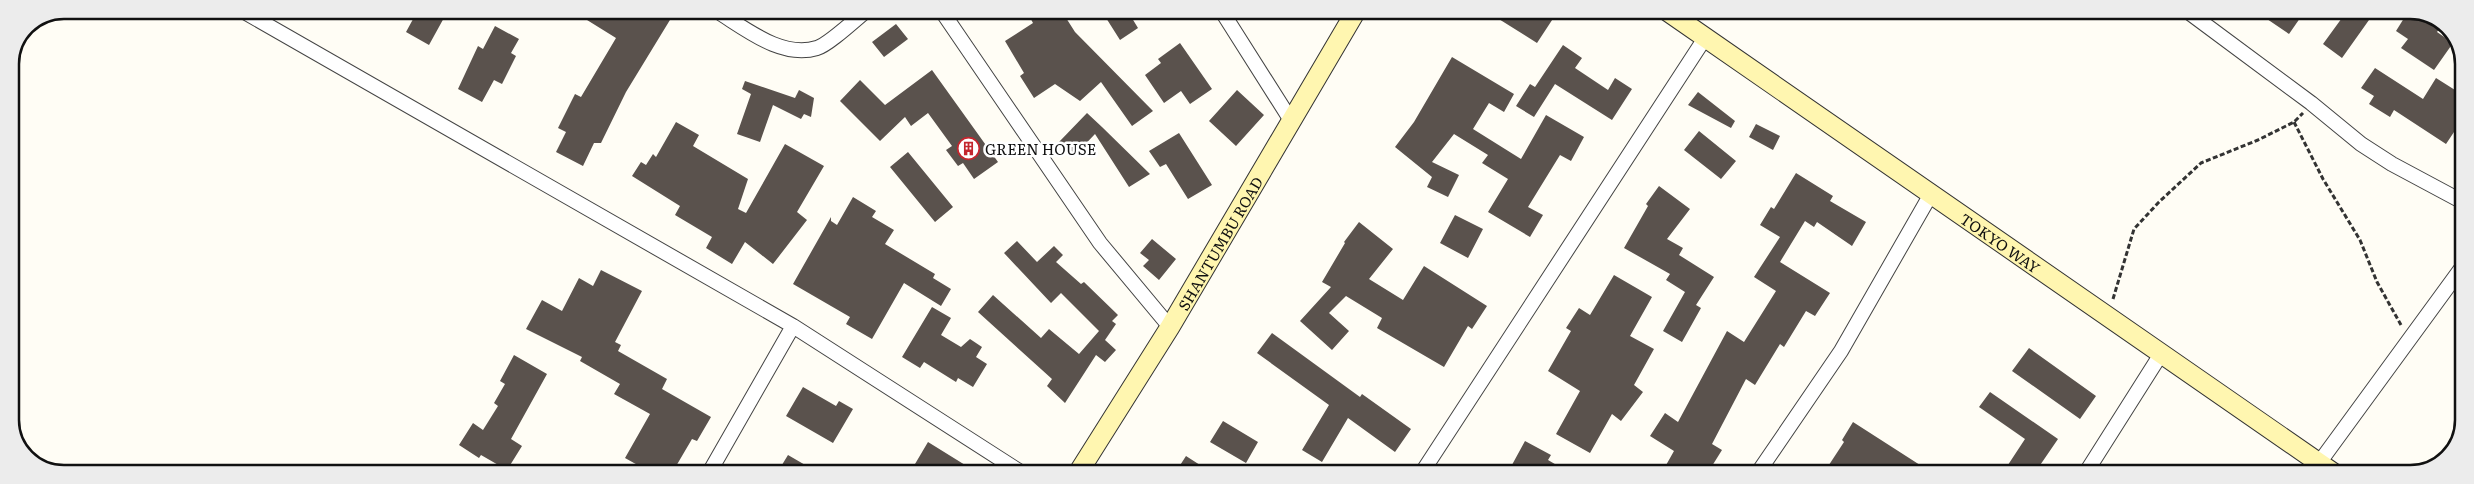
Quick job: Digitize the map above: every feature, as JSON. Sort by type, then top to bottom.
[{"type":"main road","name":"SHANTUMBU ROAD","points":[[1084,465],[1170,327],[1351,19]]},
{"type":"main road","name":"TOKYO WAY","points":[[1679,19],[2322,465]]},
{"type":"street","points":[[257,19],[793,326],[1010,465]]},
{"type":"street","points":[[730,19],[780,48],[793,50],[818,48],[855,19]]},
{"type":"street","points":[[947,19],[1100,243],[1170,327]]},
{"type":"street","points":[[1228,19],[1292,122]]},
{"type":"street","points":[[2198,19],[2311,102],[2368,149],[2455,198]]},
{"type":"street","points":[[1427,465],[1706,38]]},
{"type":"street","points":[[1763,465],[1841,351],[1931,194]]},
{"type":"street","points":[[2319,463],[2455,277]]},
{"type":"street","points":[[714,465],[793,326]]},
{"type":"street","points":[[2091,465],[2162,354]]},
{"type":"path","points":[[2106,316],[2134,229],[2159,202],[2201,163],[2258,140],[2294,122],[2311,102]]},
{"type":"path","points":[[2294,122],[2323,179],[2360,240],[2380,289],[2409,338]]},
{"type":"building","points":[[413,19],[443,19],[429,45],[406,32]]},
{"type":"building","points":[[671,19],[626,92],[601,143],[594,143],[583,166],[556,152],[566,132],[558,128],[575,94],[581,97],[616,38],[587,20]]},
{"type":"building","points":[[1031,19],[1067,19],[1075,32],[1153,111],[1132,126],[1101,82],[1080,101],[1055,84],[1034,98],[1020,76],[1024,73],[1005,41],[1033,23]]},
{"type":"building","points":[[1107,19],[1132,19],[1138,28],[1120,40]]},
{"type":"building","points":[[1499,19],[1553,19],[1537,43]]},
{"type":"building","points":[[2267,19],[2299,19],[2289,34]]},
{"type":"building","points":[[2341,19],[2369,20],[2342,58],[2323,44]]},
{"type":"building","points":[[2404,19],[2428,22],[2438,28],[2437,32],[2449,40],[2452,45],[2434,70],[2401,48],[2408,39],[2396,31]]},
{"type":"building","points":[[896,24],[908,39],[884,57],[872,42]]},
{"type":"building","points":[[495,26],[519,39],[511,53],[516,56],[502,84],[494,80],[482,102],[458,89],[478,46],[483,49]]},
{"type":"building","points":[[1180,43],[1212,89],[1190,104],[1181,91],[1164,103],[1145,75],[1161,63],[1158,59]]},
{"type":"building","points":[[1563,45],[1582,58],[1575,68],[1608,90],[1615,78],[1632,89],[1612,120],[1555,84],[1534,117],[1516,106],[1530,84],[1535,87]]},
{"type":"building","points":[[1452,57],[1514,94],[1504,112],[1489,103],[1473,129],[1521,159],[1546,115],[1584,137],[1571,161],[1560,155],[1528,207],[1543,215],[1530,237],[1488,212],[1508,179],[1482,163],[1488,155],[1454,134],[1432,162],[1459,175],[1448,197],[1427,187],[1432,177],[1395,147],[1414,122]]},
{"type":"building","points":[[2375,68],[2423,99],[2436,78],[2455,90],[2455,130],[2446,144],[2394,110],[2390,117],[2369,104],[2374,96],[2361,88]]},
{"type":"building","points":[[932,70],[998,162],[974,179],[963,163],[958,166],[946,150],[952,146],[928,113],[911,126],[905,117],[880,141],[840,101],[860,80],[885,105]]},
{"type":"building","points":[[745,81],[795,98],[799,90],[814,98],[811,117],[804,114],[801,119],[773,105],[760,142],[737,134],[751,94],[742,89]]},
{"type":"building","points":[[1237,90],[1264,115],[1236,146],[1209,121]]},
{"type":"building","points":[[1698,92],[1735,121],[1731,128],[1688,105]]},
{"type":"building","points":[[1087,113],[1150,174],[1129,187],[1095,134],[1074,156],[1059,142]]},
{"type":"building","points":[[676,122],[699,135],[693,146],[748,179],[738,209],[746,213],[785,144],[824,166],[797,212],[807,220],[773,264],[745,242],[732,264],[706,248],[712,237],[675,215],[680,206],[632,176],[641,162],[646,165],[653,154],[656,157]]},
{"type":"building","points":[[1756,124],[1780,136],[1773,150],[1749,137]]},
{"type":"building","points":[[1699,131],[1736,161],[1721,179],[1684,150]]},
{"type":"building","points":[[1179,133],[1212,185],[1188,199],[1166,164],[1160,167],[1149,151]]},
{"type":"building","points":[[908,152],[953,207],[935,222],[890,167]]},
{"type":"building","points":[[1796,173],[1833,196],[1830,201],[1866,222],[1852,246],[1817,222],[1814,227],[1805,221],[1780,262],[1830,293],[1815,316],[1806,311],[1784,347],[1780,344],[1755,385],[1746,379],[1712,444],[1722,450],[1713,465],[1666,465],[1674,451],[1650,436],[1665,413],[1678,422],[1727,331],[1744,342],[1776,291],[1754,277],[1780,237],[1760,225],[1771,207],[1774,209]]},
{"type":"building","points":[[1659,186],[1690,209],[1667,239],[1683,248],[1679,255],[1714,277],[1696,305],[1701,308],[1682,342],[1663,331],[1685,292],[1666,280],[1670,274],[1624,248],[1648,206],[1646,204]]},
{"type":"building","points":[[853,197],[876,211],[872,217],[894,230],[885,244],[935,274],[933,278],[951,289],[941,306],[904,283],[872,339],[846,324],[850,317],[793,284],[831,217],[831,221],[837,225]]},
{"type":"building","points":[[1455,215],[1483,229],[1468,258],[1440,243]]},
{"type":"building","points":[[1359,222],[1393,249],[1369,279],[1403,300],[1424,266],[1487,306],[1472,329],[1468,326],[1444,367],[1377,328],[1382,318],[1346,296],[1329,313],[1349,331],[1332,350],[1300,321],[1331,287],[1322,282],[1344,242]]},
{"type":"building","points":[[1152,239],[1176,259],[1159,280],[1143,266],[1149,260],[1140,253]]},
{"type":"building","points":[[1017,241],[1037,262],[1054,246],[1063,255],[1056,262],[1081,284],[1084,282],[1118,315],[1112,321],[1116,324],[1105,340],[1116,350],[1105,362],[1096,355],[1065,403],[1047,386],[1052,379],[978,312],[993,295],[1041,338],[1049,329],[1079,354],[1099,331],[1061,293],[1051,303],[1004,253]]},
{"type":"building","points":[[601,270],[642,291],[615,342],[621,345],[618,351],[667,379],[662,389],[711,417],[697,441],[692,439],[677,465],[638,465],[625,458],[650,414],[614,394],[620,384],[580,361],[582,357],[526,329],[542,300],[562,311],[579,278],[593,286]]},
{"type":"building","points":[[1614,275],[1652,297],[1630,336],[1654,349],[1634,385],[1643,392],[1621,421],[1612,414],[1590,453],[1556,434],[1580,391],[1548,371],[1571,331],[1566,328],[1579,308],[1590,315]]},
{"type":"building","points":[[932,307],[951,318],[941,335],[961,347],[970,339],[982,347],[976,357],[987,364],[973,387],[958,378],[956,382],[924,362],[920,368],[902,357]]},
{"type":"building","points":[[1272,333],[1360,397],[1362,394],[1411,429],[1395,452],[1348,418],[1322,462],[1302,450],[1329,405],[1257,353]]},
{"type":"building","points":[[2029,348],[2096,396],[2080,419],[2012,371]]},
{"type":"building","points":[[514,355],[547,374],[511,439],[522,446],[510,465],[498,465],[481,455],[479,458],[459,445],[473,423],[483,430],[498,406],[494,403],[505,384],[500,381]]},
{"type":"building","points":[[803,387],[836,406],[839,401],[853,409],[833,443],[786,416]]},
{"type":"building","points":[[1990,392],[2058,439],[2040,465],[2008,465],[2025,439],[1979,407]]},
{"type":"building","points":[[1223,421],[1258,442],[1246,463],[1210,442]]},
{"type":"building","points":[[1853,422],[1920,465],[1829,465],[1844,442],[1842,440]]},
{"type":"building","points":[[1525,441],[1551,455],[1548,460],[1557,465],[1512,465]]},
{"type":"building","points":[[928,442],[965,465],[917,465],[915,464]]},
{"type":"building","points":[[788,455],[805,465],[782,465]]},
{"type":"building","points":[[1186,456],[1200,465],[1180,465]]},
{"type":"place","name":"GREEN HOUSE","points":[[969,148]]}]
